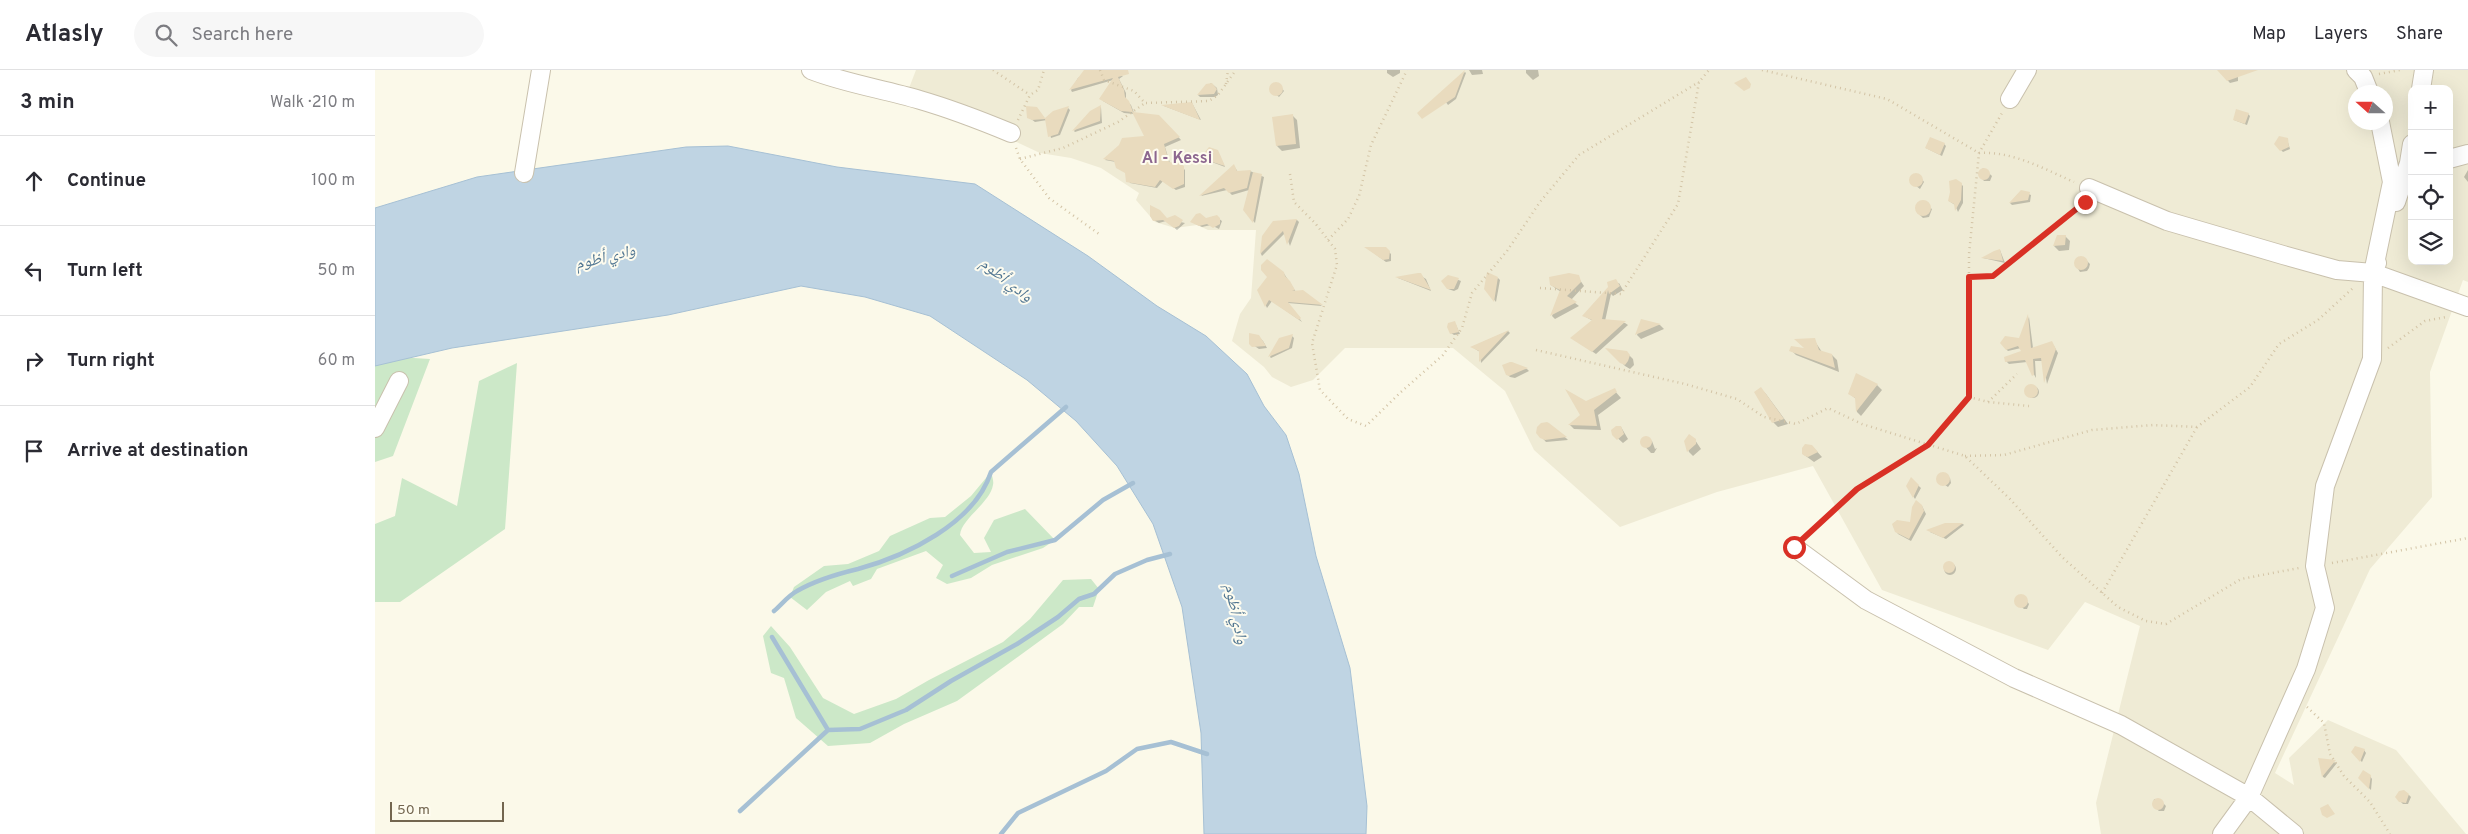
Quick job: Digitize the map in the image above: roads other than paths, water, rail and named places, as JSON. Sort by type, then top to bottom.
[{"type":"street","points":[[524,173],[541,70]]},
{"type":"street","points":[[811,70],[854,84],[919,99],[1011,133]]},
{"type":"street","points":[[2010,99],[2027,70]]},
{"type":"street","points":[[2421,85],[2423,70]]},
{"type":"street","points":[[2223,834],[2249,797],[2306,669],[2325,608],[2315,566],[2325,486],[2372,359],[2373,273],[2392,182],[2382,130]]},
{"type":"street","points":[[2453,158],[2468,154]]},
{"type":"street","points":[[2373,273],[2408,168]]},
{"type":"street","points":[[2089,188],[2167,221],[2283,256],[2337,270],[2373,273],[2468,307]]},
{"type":"street","points":[[375,428],[399,381]]},
{"type":"street","points":[[1794,547],[1866,600],[2014,678],[2121,725],[2249,797],[2294,834]]},
{"type":"water","name":"وادي أظوم","points":[[728,146],[837,167],[975,184],[1088,256],[1157,306],[1206,336],[1247,374],[1264,406],[1286,435],[1299,474],[1316,556],[1350,668],[1367,806],[1366,834],[1204,834],[1201,733],[1182,607],[1153,524],[1117,466],[1076,421],[1027,380],[930,316],[865,297],[801,286],[668,315],[452,348],[375,366],[375,208],[477,177],[686,147]]},
{"type":"waterway","points":[[774,611],[794,593],[812,584],[834,575],[897,556],[937,535],[955,522],[970,507],[983,490],[991,472],[1066,407]]},
{"type":"waterway","points":[[952,576],[1007,552],[1055,540],[1103,500],[1133,483]]},
{"type":"waterway","points":[[740,811],[828,730],[860,729],[906,710],[951,681],[1017,644],[1058,617],[1079,599],[1094,594],[1115,574],[1147,560],[1170,554]]},
{"type":"waterway","points":[[772,637],[828,730]]},
{"type":"waterway","points":[[1001,834],[1018,813],[1106,771],[1137,749],[1171,742],[1207,754]]},
{"type":"district","name":"Al - Kessi","points":[[1177,157]]}]
